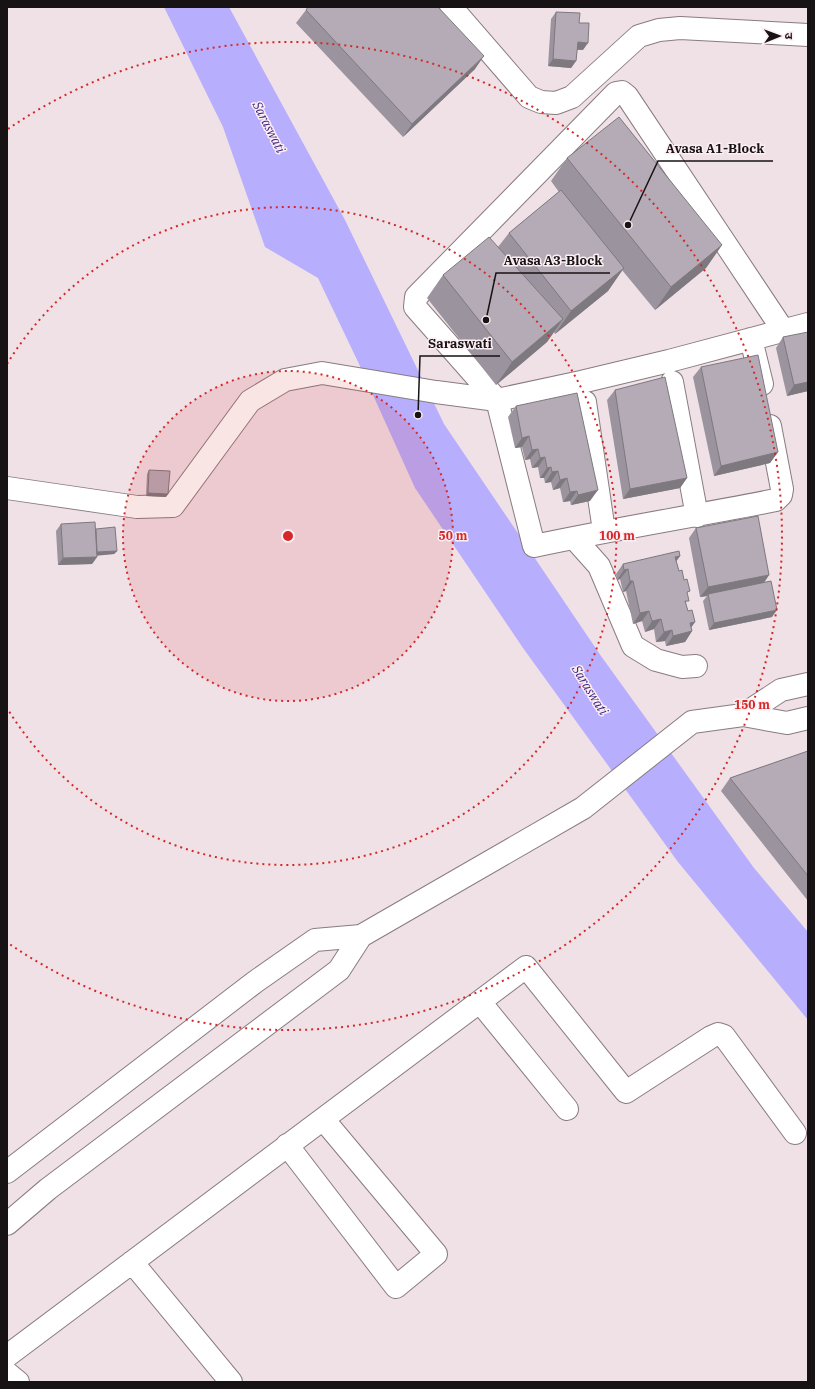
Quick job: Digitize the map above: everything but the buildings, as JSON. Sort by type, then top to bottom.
[{"type":"street","points":[[451,7],[529,96],[541,102],[556,103],[572,97],[638,36],[659,30],[680,28],[808,35]]},
{"type":"street","points":[[751,339],[766,404],[782,489],[781,496],[776,500],[697,516],[604,531],[534,546],[497,400],[415,307],[416,297],[616,93],[622,92],[627,96],[783,330]]},
{"type":"street","points":[[7,488],[137,507],[173,506],[250,401],[285,380],[322,372],[436,392],[497,400],[581,382],[808,324]]},
{"type":"street","points":[[672,382],[697,516]]},
{"type":"street","points":[[586,402],[604,531]]},
{"type":"street","points":[[574,538],[598,566],[634,646],[656,660],[682,667],[696,666]]},
{"type":"street","points":[[743,715],[781,690],[808,684]]},
{"type":"street","points":[[7,1172],[255,982],[315,940],[361,936],[583,808],[692,722],[743,715],[787,723],[808,718]]},
{"type":"street","points":[[7,1224],[48,1189],[339,970],[361,936]]},
{"type":"street","points":[[7,1356],[526,967],[626,1092],[718,1034],[724,1036],[795,1133]]},
{"type":"street","points":[[480,1002],[567,1109]]},
{"type":"street","points":[[287,1145],[396,1287],[436,1254],[323,1119]]},
{"type":"street","points":[[132,1262],[231,1382]]},
{"type":"street","points":[[7,1373],[18,1382]]},
{"type":"water","points":[[164,7],[229,7],[345,220],[444,424],[601,656],[754,868],[808,932],[808,1020],[678,862],[523,648],[415,488],[318,278],[265,247],[223,127]]},
{"type":"place","name":"Avasa A1-Block","points":[[628,225]]},
{"type":"place","name":"Avasa A3-Block","points":[[486,320]]},
{"type":"place","name":"Saraswati","points":[[418,415]]}]
